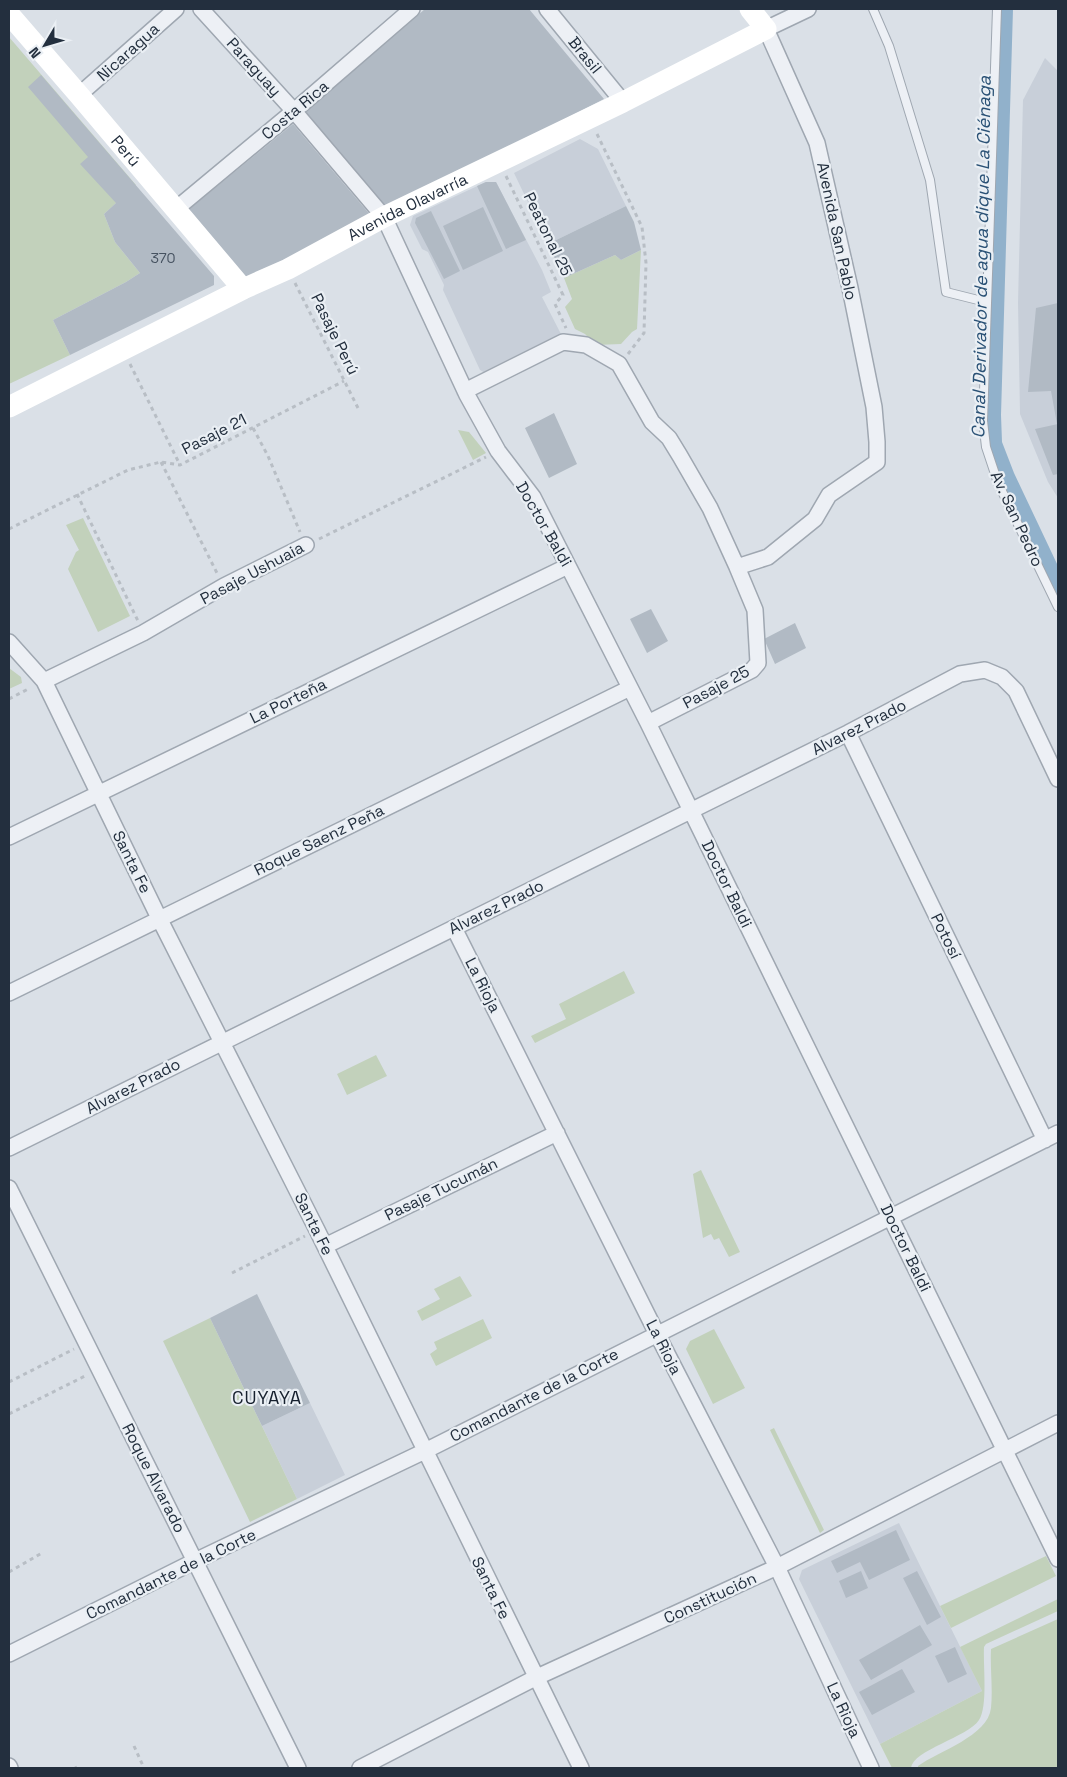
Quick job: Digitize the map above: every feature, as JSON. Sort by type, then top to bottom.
[{"type":"street","name":"Nicaragua","points":[[79,95],[176,9]]},
{"type":"street","name":"Paraguay","points":[[201,9],[294,111],[384,217]]},
{"type":"street","name":"Costa Rica","points":[[176,209],[294,111],[412,9]]},
{"type":"street","name":"Brasil","points":[[547,9],[623,102]]},
{"type":"street","points":[[750,9],[766,29]]},
{"type":"street","name":"Avenida Olavarría","points":[[9,407],[243,289],[288,269],[384,217],[623,102],[808,9]]},
{"type":"street","name":"Perú","points":[[9,14],[243,289]]},
{"type":"street","name":"Avenida San Pablo","points":[[737,567],[768,557],[815,519],[829,495],[877,462],[878,442],[870,388],[817,144],[766,29]]},
{"type":"street","name":"Doctor Baldi","points":[[384,217],[465,391],[498,451],[532,498],[648,723],[1058,1559]]},
{"type":"street","points":[[465,391],[563,342],[586,345],[620,364],[652,422],[669,438],[710,508],[737,567]]},
{"type":"street","name":"Pasaje Ushuaia","points":[[44,681],[144,633],[224,586],[306,545]]},
{"type":"street","name":"La Porteña","points":[[9,837],[98,792],[568,566]]},
{"type":"street","name":"Pasaje 25","points":[[648,723],[752,670],[758,663],[755,610],[737,567]]},
{"type":"street","name":"Santa Fe","points":[[9,642],[44,681],[159,918],[223,1041],[325,1246],[580,1768]]},
{"type":"street","name":"Alvarez Prado","points":[[9,1148],[848,733],[960,674],[985,670],[1002,677],[1016,691],[1058,779]]},
{"type":"street","name":"Roque Saenz Peña","points":[[9,992],[630,688]]},
{"type":"street","name":"Potosí","points":[[848,733],[1052,1136]]},
{"type":"street","name":"La Rioja","points":[[454,928],[657,1334],[777,1567],[871,1768]]},
{"type":"street","name":"Pasaje Tucumán","points":[[325,1246],[557,1132]]},
{"type":"street","name":"Comandante de la Corte","points":[[9,1654],[195,1561],[425,1451],[1052,1136]]},
{"type":"street","name":"Roque Alvarado","points":[[9,1188],[298,1768]]},
{"type":"street","name":"Constitución","points":[[360,1768],[535,1678],[777,1567],[1058,1424]]},
{"type":"lane","points":[[873,9],[889,46],[930,180],[946,292],[986,302]]},
{"type":"lane","name":"Av. San Pedro","points":[[997,9],[983,421],[986,447],[998,483],[1058,607]]},
{"type":"path","points":[[589,118],[642,228],[646,263],[644,333],[620,364]]},
{"type":"path","name":"Peatonal 25","points":[[499,162],[563,295],[555,304],[572,343]]},
{"type":"path","name":"Pasaje Perú","points":[[288,269],[359,410]]},
{"type":"path","points":[[123,350],[180,465]]},
{"type":"path","name":"Pasaje 21","points":[[9,529],[128,470],[162,462],[180,465],[344,381]]},
{"type":"path","points":[[253,428],[268,456],[306,545]]},
{"type":"path","name":"Pasaje Ushuaia","points":[[306,545],[498,451]]},
{"type":"path","points":[[162,462],[224,586]]},
{"type":"path","points":[[78,494],[144,633]]},
{"type":"path","points":[[9,699],[44,681]]},
{"type":"path","points":[[232,1273],[317,1230]]},
{"type":"path","points":[[9,1382],[86,1343]]},
{"type":"path","points":[[9,1414],[99,1369]]},
{"type":"path","points":[[9,1572],[42,1553]]},
{"type":"path","points":[[134,1746],[144,1768]]},
{"type":"shaded area","points":[[1045,58],[1058,71],[1058,498],[1048,482],[1020,414],[1018,303],[1023,100]]},
{"type":"shaded area","points":[[580,139],[598,149],[626,206],[548,244],[514,173]]},
{"type":"shaded area","points":[[486,182],[496,182],[542,270],[551,292],[542,297],[562,336],[485,373],[480,370],[443,290],[444,285],[428,252],[422,249],[410,225],[413,216]]},
{"type":"shaded area","points":[[310,1403],[345,1475],[297,1499],[262,1426]]},
{"type":"shaded area","points":[[899,1523],[982,1691],[880,1744],[799,1579],[802,1570]]},
{"type":"green space","points":[[9,37],[136,185],[104,214],[115,242],[140,273],[53,320],[70,355],[9,384]]},
{"type":"green space","points":[[641,250],[637,329],[621,344],[596,345],[585,334],[575,329],[565,307],[572,299],[564,278],[615,255],[621,260]]},
{"type":"green space","points":[[458,430],[469,432],[486,453],[473,460]]},
{"type":"green space","points":[[83,518],[130,616],[98,632],[68,569],[76,552],[79,550],[66,525]]},
{"type":"green space","points":[[9,668],[21,677],[22,683],[9,689]]},
{"type":"green space","points":[[624,971],[635,993],[535,1043],[531,1036],[566,1019],[559,1004]]},
{"type":"green space","points":[[376,1055],[387,1076],[347,1095],[337,1074]]},
{"type":"green space","points":[[701,1170],[740,1252],[729,1257],[719,1238],[714,1240],[711,1234],[703,1238],[693,1174]]},
{"type":"green space","points":[[460,1276],[472,1296],[422,1321],[417,1311],[440,1299],[434,1289]]},
{"type":"green space","points":[[210,1318],[297,1499],[250,1522],[163,1341]]},
{"type":"green space","points":[[483,1319],[492,1338],[436,1366],[430,1354],[437,1349],[434,1342]]},
{"type":"green space","points":[[714,1329],[745,1388],[713,1404],[686,1349],[690,1341]]},
{"type":"green space","points":[[774,1428],[824,1530],[820,1533],[770,1430]]},
{"type":"green space","points":[[1046,1556],[1056,1576],[951,1628],[940,1606]]},
{"type":"green space","points":[[1058,1599],[1058,1611],[986,1644],[984,1647],[983,1705],[979,1720],[964,1732],[921,1755],[914,1761],[911,1768],[892,1768],[880,1744],[982,1691],[960,1647]]},
{"type":"green space","points":[[1058,1619],[1058,1768],[918,1768],[927,1760],[972,1735],[988,1718],[992,1701],[991,1649]]},
{"type":"water","points":[[1000,9],[1013,9],[1001,415],[1002,442],[1014,473],[1058,566],[1058,599],[1001,479],[988,446],[987,417]]},
{"type":"building","points":[[425,9],[529,9],[604,99],[386,210],[303,114]]},
{"type":"building","points":[[41,75],[214,276],[214,285],[70,355],[53,320],[140,273],[115,242],[104,214],[116,203],[80,164],[88,157],[28,87]]},
{"type":"building","points":[[293,124],[372,217],[245,282],[187,211]]},
{"type":"building","points":[[486,182],[496,182],[526,240],[506,249],[477,186]]},
{"type":"building","points":[[626,206],[634,222],[641,250],[621,260],[615,255],[564,278],[548,244]]},
{"type":"building","points":[[483,207],[503,251],[463,270],[443,226]]},
{"type":"building","points":[[431,211],[460,271],[444,279],[415,223],[416,218]]},
{"type":"building","points":[[1058,303],[1057,424],[1051,391],[1028,392],[1036,308]]},
{"type":"building","points":[[554,413],[577,464],[549,478],[525,428]]},
{"type":"building","points":[[1058,424],[1058,474],[1053,475],[1035,429]]},
{"type":"building","points":[[651,609],[668,641],[647,653],[630,619]]},
{"type":"building","points":[[795,623],[806,648],[775,664],[764,639]]},
{"type":"building","points":[[257,1294],[310,1403],[262,1426],[210,1318]]},
{"type":"building","points":[[896,1530],[910,1560],[869,1580],[860,1562],[837,1573],[831,1561]]},
{"type":"building","points":[[861,1571],[868,1588],[846,1598],[839,1581]]},
{"type":"building","points":[[917,1571],[941,1617],[927,1625],[903,1578]]},
{"type":"building","points":[[920,1625],[932,1645],[871,1680],[859,1660]]},
{"type":"building","points":[[955,1647],[967,1674],[948,1683],[935,1656]]},
{"type":"building","points":[[902,1669],[915,1692],[872,1715],[859,1692]]},
{"type":"district","name":"CUYAYA","points":[[267,1397]]},
{"type":"water label","name":"Canal Derivador de agua dique La Ciénaga","points":[[981,257]]}]
